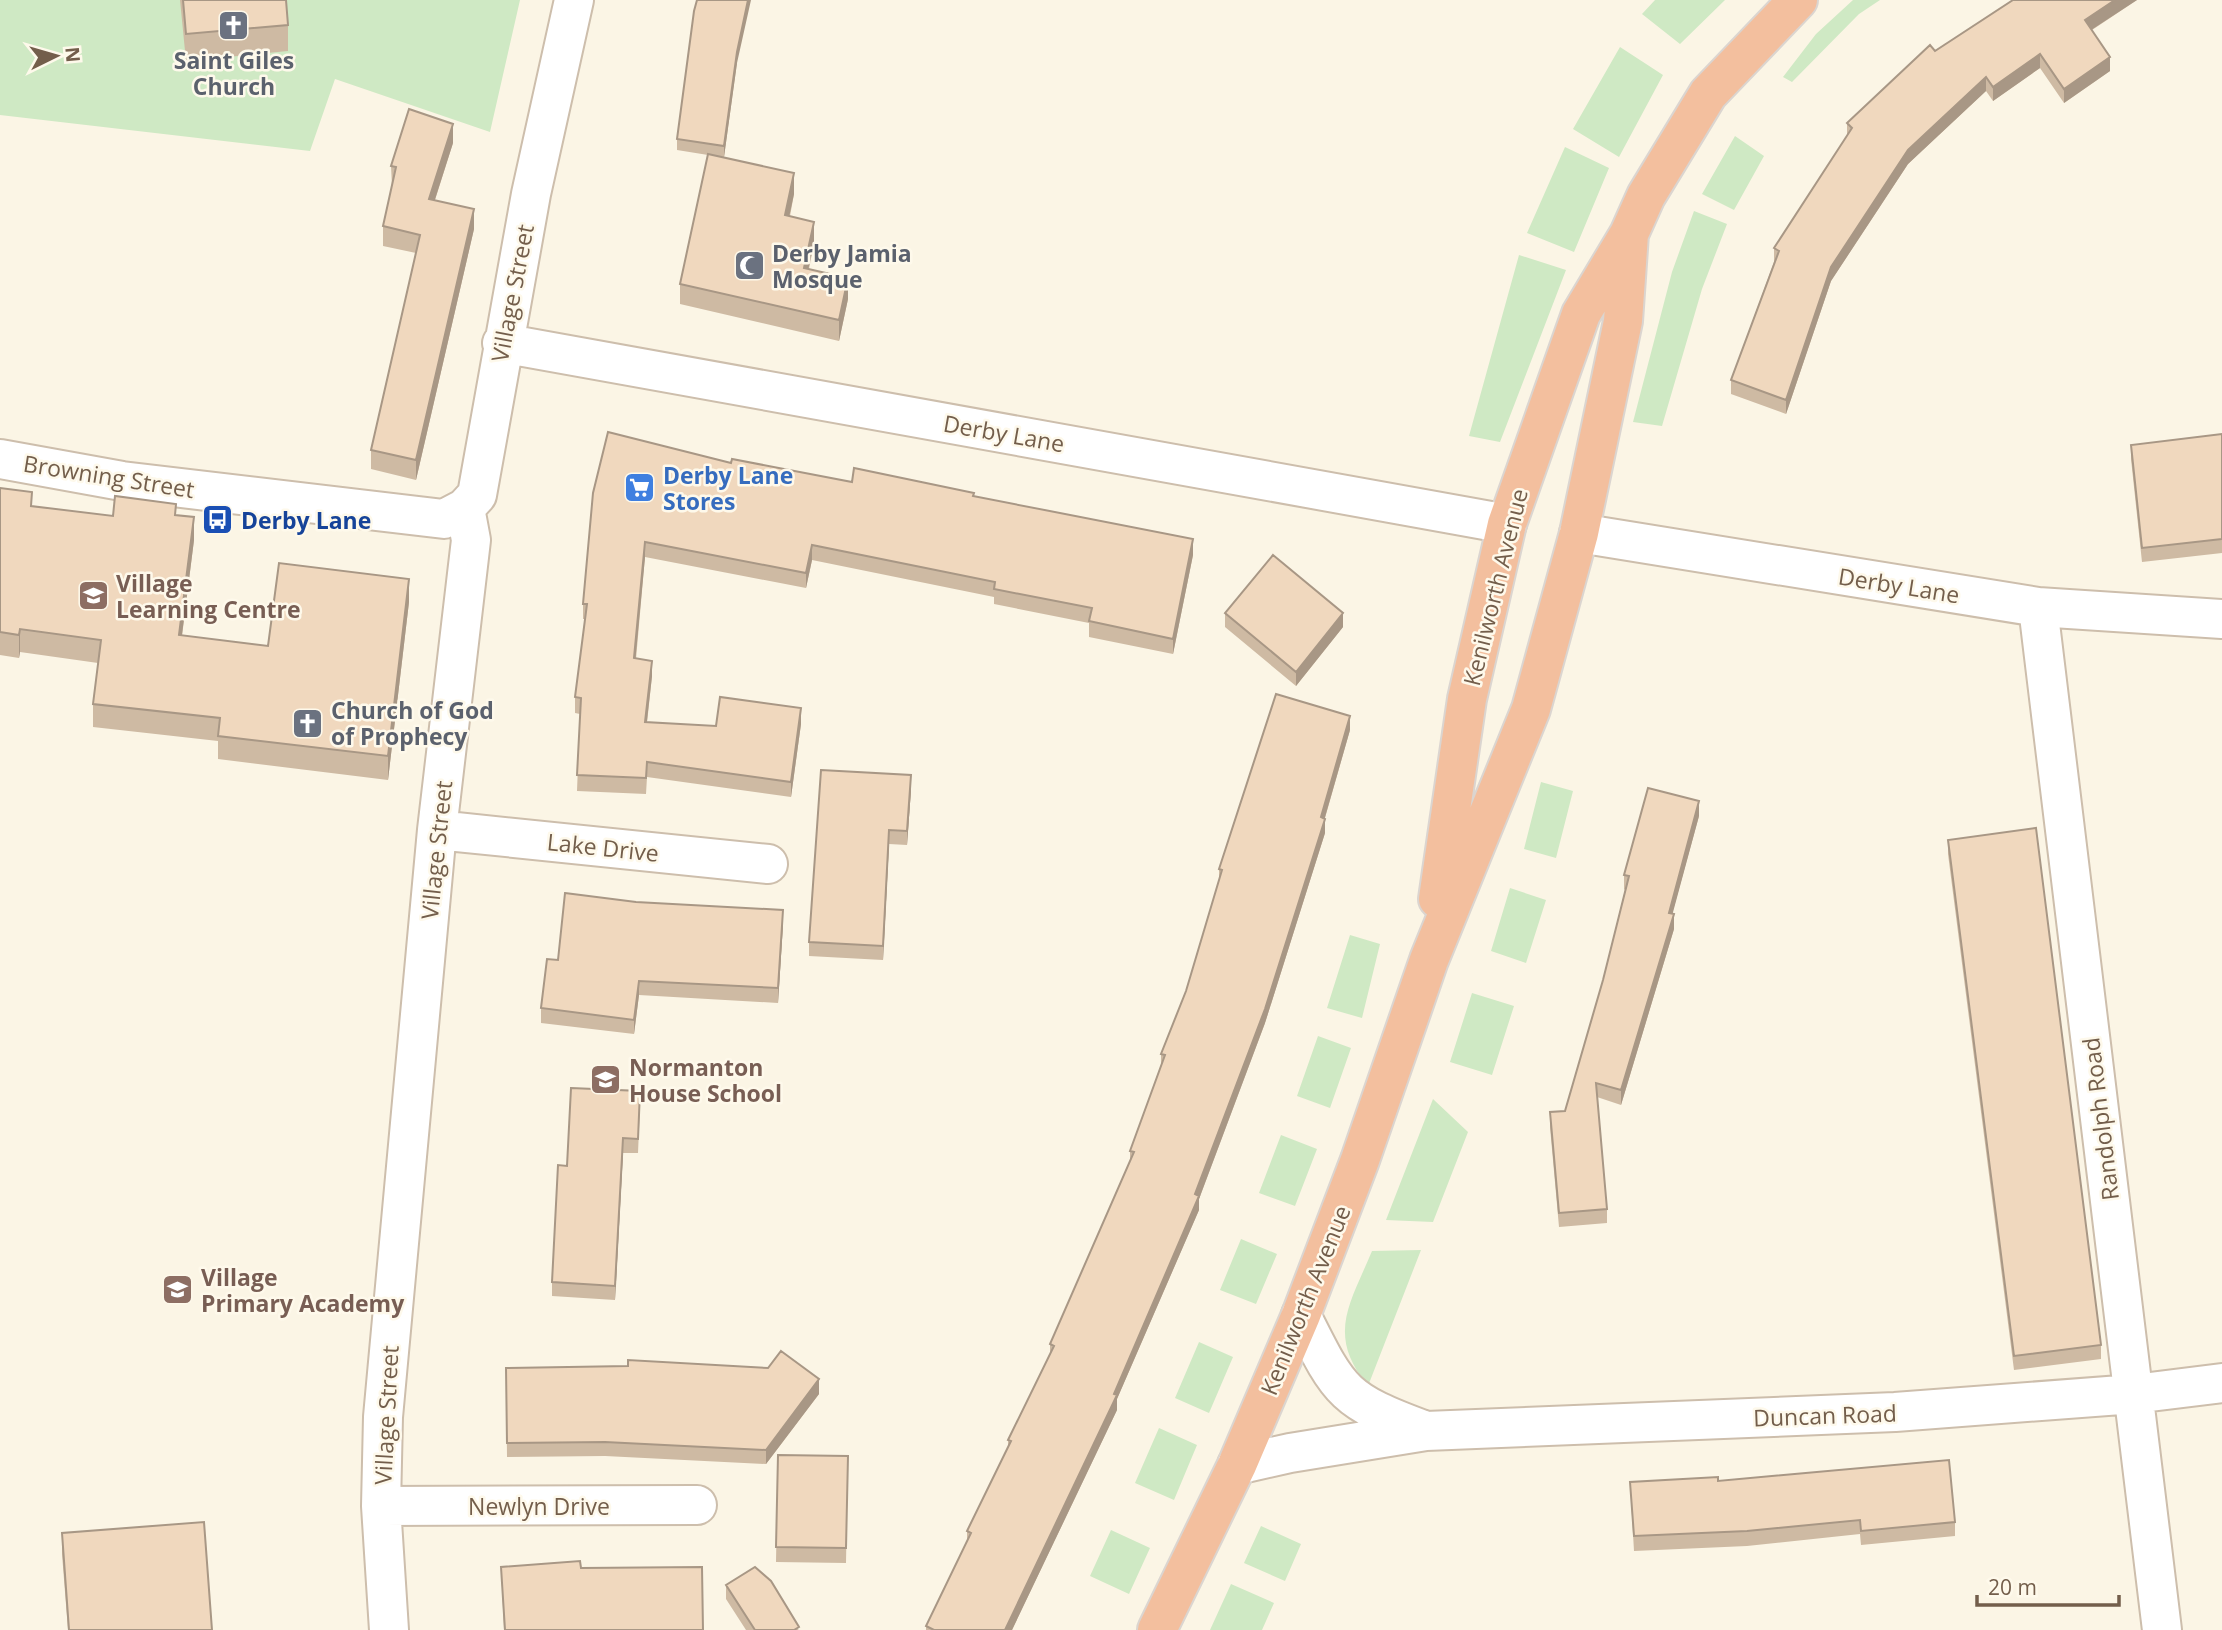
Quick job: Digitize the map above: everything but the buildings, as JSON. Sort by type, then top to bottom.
[{"type":"highway","name":"Kenilworth Avenue","points":[[1429,960],[1467,699],[1507,524],[1581,314],[1629,234],[1646,197],[1708,94],[1798,0]]},
{"type":"highway","name":"Kenilworth Avenue","points":[[1157,1630],[1237,1465],[1301,1315],[1360,1160],[1429,960],[1531,709],[1578,533],[1623,321],[1629,234]]},
{"type":"street","name":"Village Street","points":[[389,1630],[381,1506],[383,1417],[437,830],[471,540],[465,508],[477,495],[502,343],[574,0]]},
{"type":"street","name":"Derby Lane","points":[[502,343],[1507,524]]},
{"type":"street","name":"Browning Street","points":[[0,459],[122,481],[444,519],[465,508]]},
{"type":"street","name":"Derby Lane","points":[[1578,533],[2038,607],[2222,619]]},
{"type":"street","name":"Randolph Road","points":[[2038,607],[2162,1630]]},
{"type":"street","name":"Lake Drive","points":[[437,830],[768,864]]},
{"type":"street","name":"Duncan Road","points":[[1301,1315],[1339,1386],[1358,1403],[1426,1431]]},
{"type":"street","name":"Duncan Road","points":[[1237,1465],[1290,1453],[1426,1431],[1895,1412],[2134,1394],[2222,1383]]},
{"type":"street","name":"Newlyn Drive","points":[[381,1506],[697,1505]]},
{"type":"green space","points":[[0,0],[520,0],[490,132],[335,79],[310,151],[0,115]]},
{"type":"green space","points":[[1655,0],[1725,0],[1680,44],[1642,14]]},
{"type":"green space","points":[[1853,0],[1880,0],[1859,14],[1792,82],[1783,77],[1816,34]]},
{"type":"green space","points":[[1620,47],[1663,75],[1619,157],[1573,129]]},
{"type":"green space","points":[[1735,136],[1764,156],[1734,210],[1702,194]]},
{"type":"green space","points":[[1565,147],[1609,168],[1574,252],[1527,233]]},
{"type":"green space","points":[[1694,211],[1727,224],[1702,289],[1662,426],[1633,422],[1672,272]]},
{"type":"green space","points":[[1519,255],[1566,270],[1500,442],[1469,436]]},
{"type":"green space","points":[[1541,782],[1573,791],[1556,858],[1524,849]]},
{"type":"green space","points":[[1510,888],[1546,900],[1526,963],[1491,951]]},
{"type":"green space","points":[[1350,935],[1380,944],[1362,1018],[1327,1008]]},
{"type":"green space","points":[[1472,993],[1514,1006],[1492,1075],[1450,1062]]},
{"type":"green space","points":[[1318,1036],[1351,1048],[1330,1108],[1297,1096]]},
{"type":"green space","points":[[1433,1099],[1468,1132],[1433,1222],[1386,1220]]},
{"type":"green space","points":[[1281,1135],[1317,1149],[1295,1206],[1259,1193]]},
{"type":"green space","points":[[1241,1239],[1277,1254],[1256,1304],[1220,1290]]},
{"type":"green space","points":[[1421,1250],[1368,1386],[1355,1368],[1345,1335],[1346,1319],[1356,1287],[1372,1251]]},
{"type":"green space","points":[[1199,1342],[1233,1357],[1209,1413],[1175,1398]]},
{"type":"green space","points":[[1159,1428],[1197,1445],[1174,1500],[1135,1483]]},
{"type":"green space","points":[[1261,1526],[1301,1544],[1285,1581],[1244,1563]]},
{"type":"green space","points":[[1111,1530],[1150,1548],[1129,1594],[1090,1576]]},
{"type":"green space","points":[[1231,1584],[1274,1603],[1262,1630],[1210,1630]]},
{"type":"place","name":"Saint Giles Church","points":[[234,26]]},
{"type":"place","name":"Derby Jamia Mosque","points":[[749,266]]},
{"type":"place","name":"Derby Lane Stores","points":[[640,488]]},
{"type":"place","name":"Derby Lane","points":[[218,520]]},
{"type":"place","name":"Village Learning Centre","points":[[93,596]]},
{"type":"place","name":"Church of God of Prophecy","points":[[308,723]]},
{"type":"place","name":"Normanton House School","points":[[606,1080]]},
{"type":"place","name":"Village Primary Academy","points":[[178,1290]]}]
